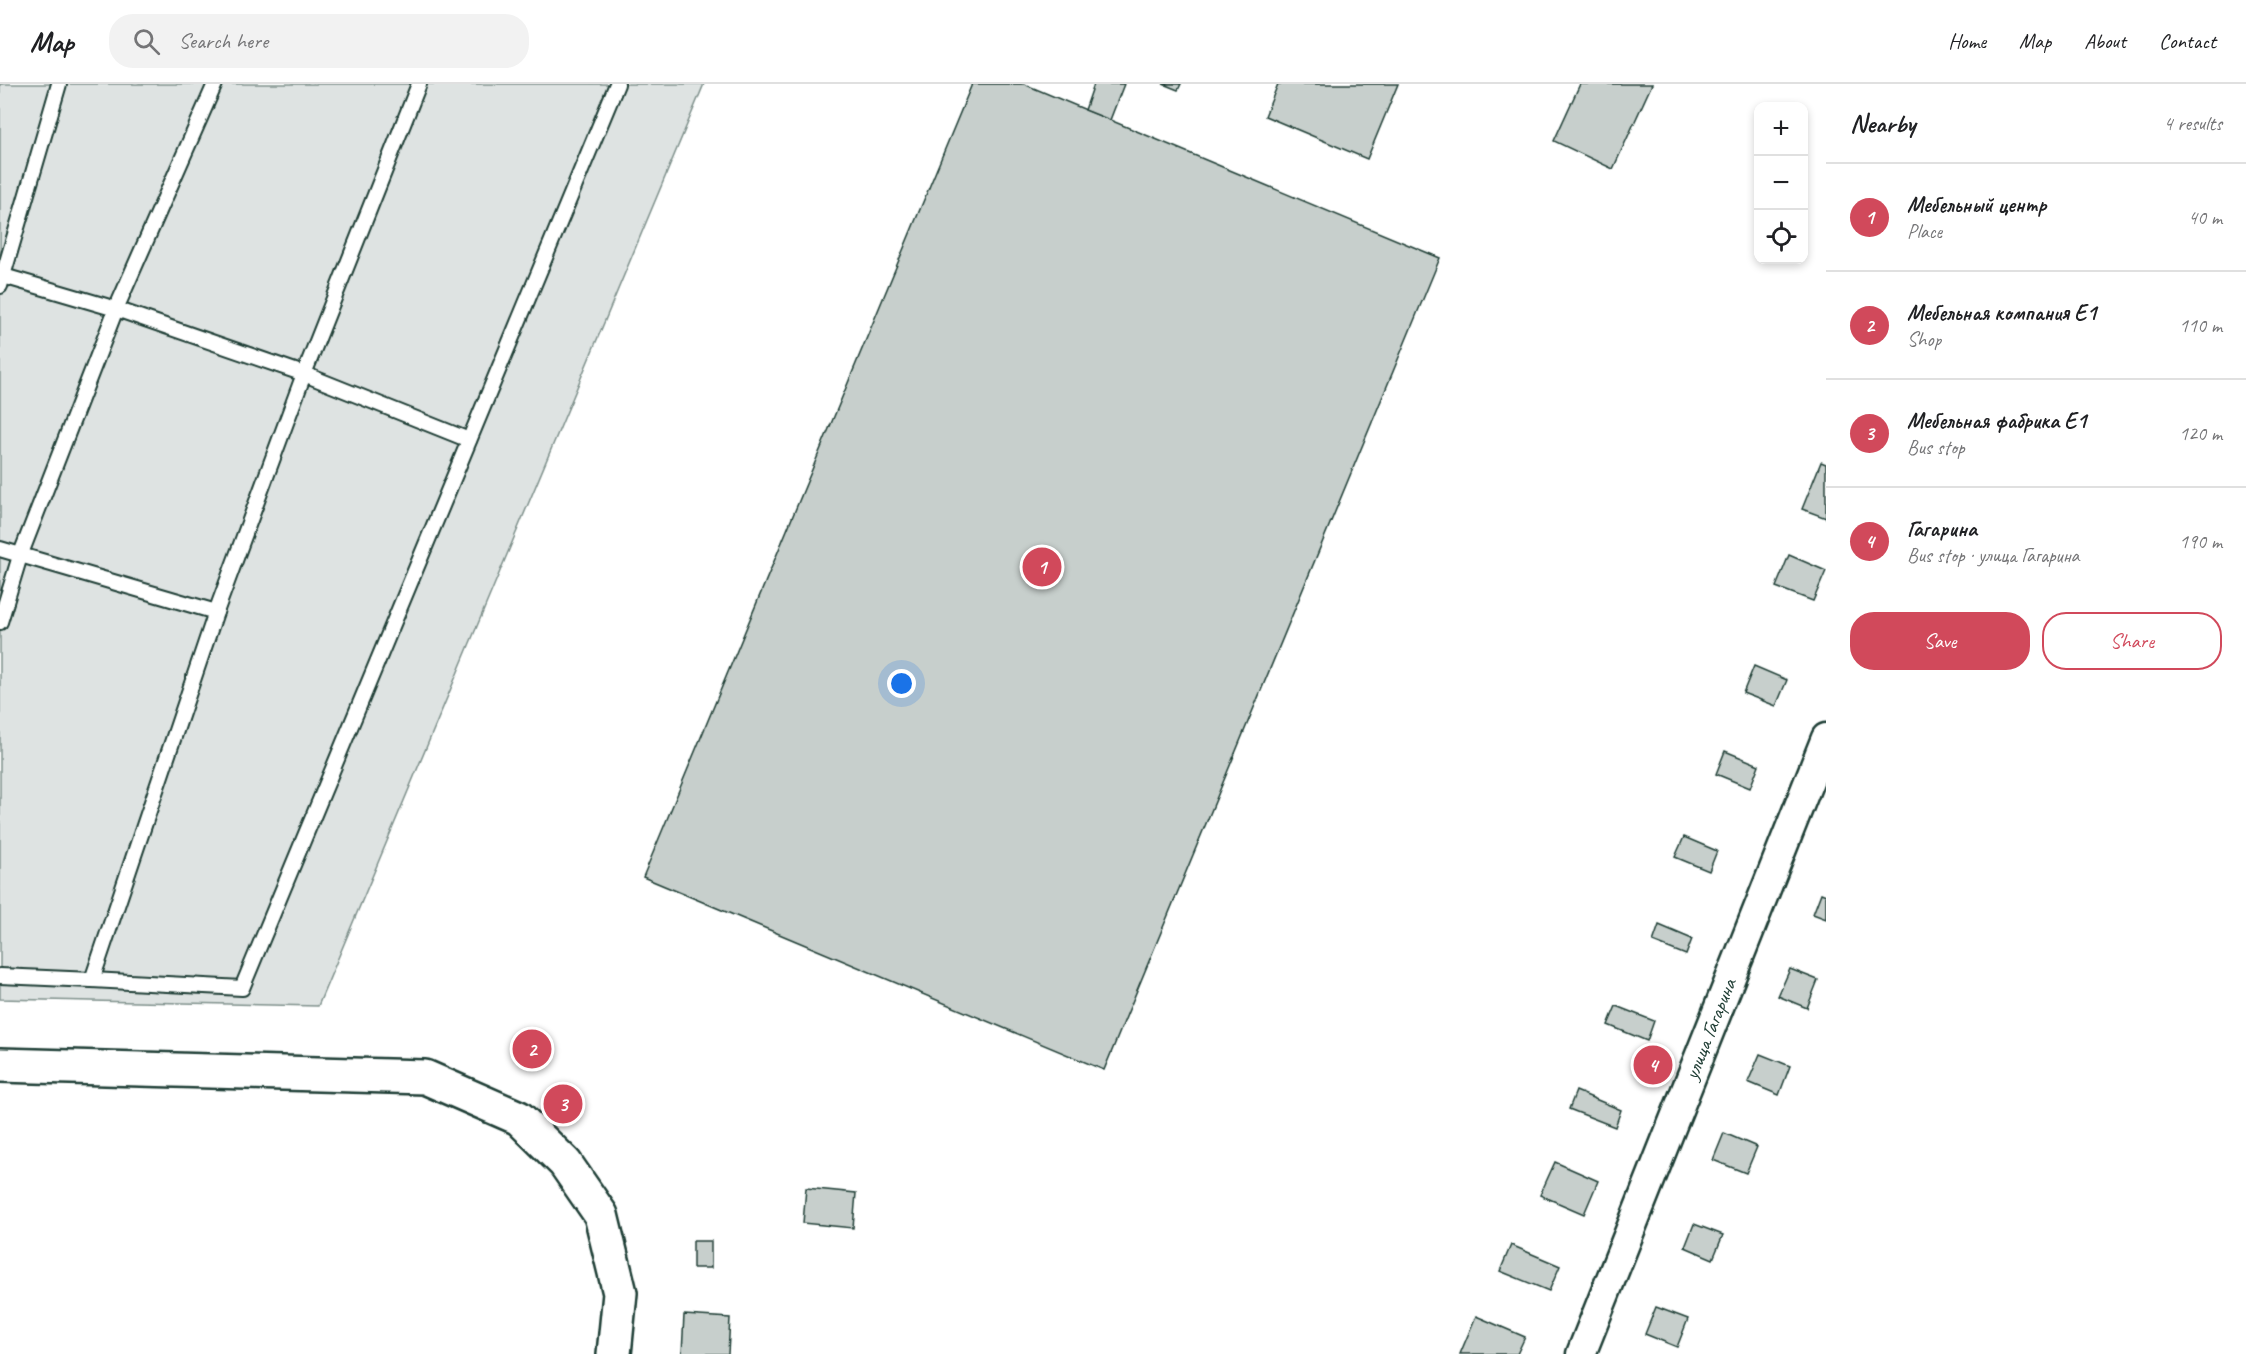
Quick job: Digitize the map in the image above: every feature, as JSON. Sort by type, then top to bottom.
[{"type":"street","name":"улица Гагарина","points":[[1581,1354],[1826,738]]},
{"type":"street","points":[[0,1065],[425,1077],[519,1118],[565,1163],[601,1215],[620,1293],[614,1354]]},
{"type":"lane","points":[[59,84],[1,279],[116,309],[304,375],[469,440]]},
{"type":"lane","points":[[0,622],[20,556],[116,309],[215,84]]},
{"type":"lane","points":[[92,980],[216,612],[304,375],[419,84]]},
{"type":"lane","points":[[0,976],[242,988],[616,84]]},
{"type":"lane","points":[[0,549],[216,612]]},
{"type":"shaded area","points":[[0,84],[704,84],[318,1006],[0,999]]},
{"type":"building","points":[[972,84],[1024,84],[1440,258],[1104,1070],[643,877]]},
{"type":"building","points":[[1094,84],[1124,84],[1110,120],[1085,110]]},
{"type":"building","points":[[1163,84],[1181,84],[1178,90]]},
{"type":"building","points":[[1278,84],[1398,84],[1367,159],[1265,116]]},
{"type":"building","points":[[1580,84],[1652,84],[1613,169],[1554,141]]},
{"type":"building","points":[[1821,462],[1826,464],[1826,518],[1802,509]]},
{"type":"building","points":[[1789,555],[1826,571],[1813,601],[1776,587]]},
{"type":"building","points":[[1754,666],[1787,680],[1776,706],[1743,693]]},
{"type":"building","points":[[1725,751],[1759,765],[1750,788],[1716,774]]},
{"type":"building","points":[[1684,837],[1717,851],[1709,871],[1675,857]]},
{"type":"building","points":[[1821,893],[1826,895],[1826,919],[1813,914]]},
{"type":"building","points":[[1659,925],[1692,939],[1686,955],[1653,942]]},
{"type":"building","points":[[1790,969],[1818,980],[1807,1008],[1778,996]]},
{"type":"building","points":[[1616,1006],[1654,1021],[1647,1041],[1608,1025]]},
{"type":"building","points":[[1760,1054],[1790,1066],[1779,1095],[1748,1082]]},
{"type":"building","points":[[1576,1091],[1621,1110],[1615,1127],[1569,1109]]},
{"type":"building","points":[[1724,1133],[1757,1147],[1746,1173],[1713,1160]]},
{"type":"building","points":[[1555,1162],[1598,1181],[1584,1214],[1540,1195]]},
{"type":"building","points":[[806,1188],[856,1193],[853,1228],[803,1223]]},
{"type":"building","points":[[1694,1224],[1723,1235],[1713,1259],[1685,1247]]},
{"type":"building","points":[[693,1241],[711,1241],[711,1268],[693,1268]]},
{"type":"building","points":[[1511,1245],[1560,1266],[1549,1291],[1500,1271]]},
{"type":"building","points":[[1656,1307],[1688,1319],[1677,1347],[1645,1334]]},
{"type":"building","points":[[684,1315],[730,1318],[728,1354],[682,1354]]},
{"type":"building","points":[[1476,1316],[1525,1337],[1517,1354],[1460,1354]]},
{"type":"place","name":"Мебельный центр","points":[[1042,567]]},
{"type":"place","name":"Мебельная компания Е1","points":[[532,1049]]},
{"type":"place","name":"Гагарина","points":[[1653,1065]]},
{"type":"place","name":"Мебельная фабрика Е1","points":[[563,1104]]}]
